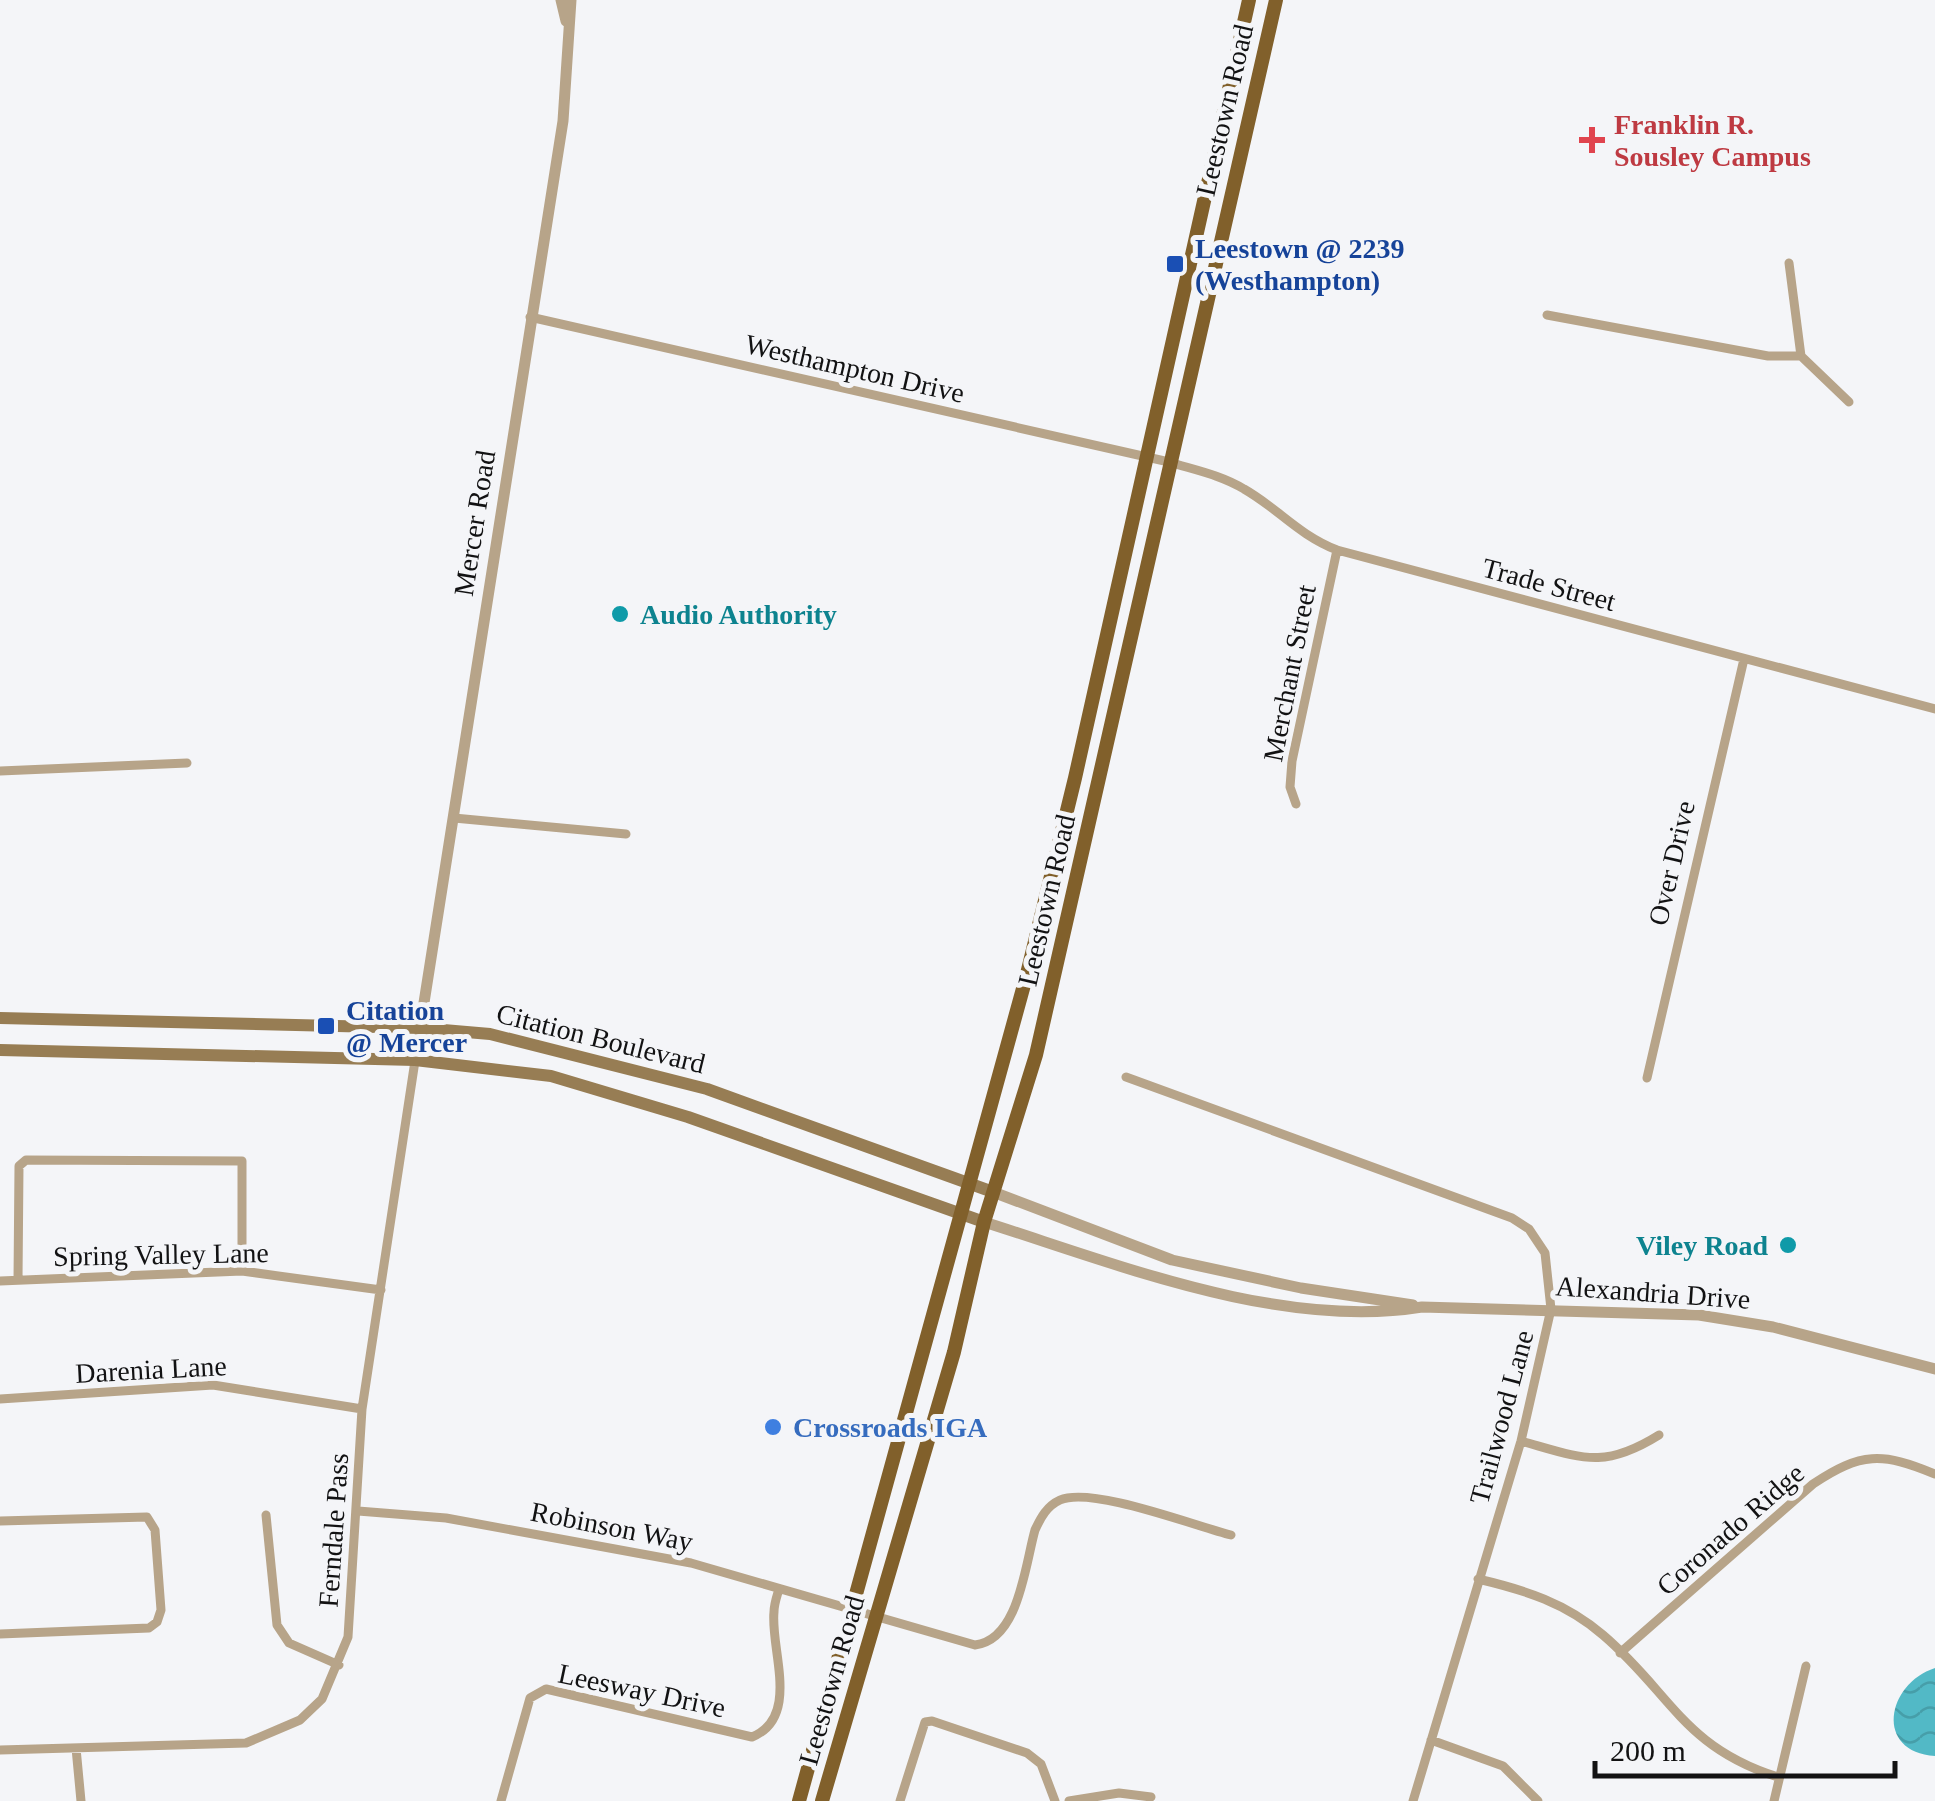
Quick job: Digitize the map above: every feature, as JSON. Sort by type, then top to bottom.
[{"type":"main road","name":"Leestown Road","points":[[799,1801],[1032,955],[1148,457],[1248,0]]},
{"type":"main road","name":"Leestown Road","points":[[822,1801],[954,1352],[984,1222],[1040,1036],[1276,0]]},
{"type":"main road","name":"Citation Boulevard","points":[[0,1018],[420,1028],[490,1034],[636,1068],[993,1192]]},
{"type":"main road","name":"Citation Boulevard","points":[[0,1050],[415,1060],[551,1076],[613,1092],[984,1222]]},
{"type":"street","name":"Mercer Road","points":[[560,0],[567,25]]},
{"type":"street","name":"Mercer Road","points":[[420,1028],[564,121],[571,0]]},
{"type":"street","points":[[1789,262],[1801,356],[1850,402]]},
{"type":"street","points":[[1546,315],[1768,356],[1801,356]]},
{"type":"street","name":"Westhampton Drive","points":[[530,317],[1169,462]]},
{"type":"street","name":"Trade Street","points":[[1169,462],[1234,484],[1296,531],[1337,550],[1935,709]]},
{"type":"street","name":"Merchant Street","points":[[1296,804],[1290,786],[1292,761],[1337,550]]},
{"type":"street","name":"Over Drive","points":[[1647,1078],[1744,659]]},
{"type":"street","points":[[0,771],[187,763]]},
{"type":"street","points":[[454,818],[626,834]]},
{"type":"street","name":"Ferndale Pass","points":[[0,1750],[246,1744],[300,1720],[322,1699],[348,1637],[362,1409],[420,1028]]},
{"type":"street","name":"Trailwood Lane","points":[[1126,1077],[1512,1218],[1529,1228],[1545,1253],[1551,1309],[1522,1441],[1414,1801]]},
{"type":"street","points":[[18,1280],[20,1166],[26,1160],[242,1161],[242,1271]]},
{"type":"street","name":"Alexandria Drive","points":[[993,1192],[1172,1260],[1300,1288],[1422,1306],[1721,1318],[1832,1340],[1935,1369]]},
{"type":"street","name":"Alexandria Drive","points":[[984,1222],[1144,1272],[1238,1296],[1392,1312],[1422,1306]]},
{"type":"street","name":"Spring Valley Lane","points":[[0,1280],[242,1271],[381,1290]]},
{"type":"street","name":"Darenia Lane","points":[[0,1399],[164,1392],[213,1384],[362,1409]]},
{"type":"street","points":[[1522,1441],[1574,1456],[1609,1458],[1624,1456],[1659,1435]]},
{"type":"street","name":"Coronado Ridge","points":[[1620,1654],[1812,1484],[1838,1467],[1867,1458],[1893,1457],[1935,1474]]},
{"type":"street","name":"Robinson Way","points":[[358,1512],[446,1518],[691,1563],[965,1644],[994,1640],[1008,1621],[1042,1515],[1061,1500],[1075,1496],[1231,1536]]},
{"type":"street","points":[[266,1514],[277,1625],[289,1643],[339,1665]]},
{"type":"street","points":[[0,1521],[147,1516],[155,1530],[160,1610],[158,1622],[150,1628],[0,1634]]},
{"type":"street","points":[[1478,1580],[1547,1599],[1582,1619],[1705,1743],[1739,1764],[1778,1777]]},
{"type":"street","name":"Leesway Drive","points":[[501,1801],[530,1698],[546,1689],[752,1738],[760,1734],[774,1712],[781,1683],[773,1614],[779,1589]]},
{"type":"street","points":[[1774,1801],[1806,1666]]},
{"type":"street","points":[[900,1801],[919,1733],[925,1722],[932,1721],[1027,1753],[1041,1764],[1055,1801]]},
{"type":"street","points":[[1431,1740],[1503,1766],[1538,1801]]},
{"type":"street","points":[[76,1748],[80,1801]]},
{"type":"street","points":[[1069,1801],[1119,1793],[1151,1797]]},
{"type":"water","points":[[1935,1668],[1935,1756],[1915,1752],[1902,1743],[1895,1731],[1894,1716],[1906,1688],[1918,1676]]},
{"type":"place","name":"Franklin R. Sousley Campus","points":[[1592,140]]},
{"type":"place","name":"Leestown @ 2239 (Westhampton)","points":[[1175,264]]},
{"type":"place","name":"Audio Authority","points":[[620,614]]},
{"type":"place","name":"Citation @ Mercer","points":[[326,1026]]},
{"type":"place","name":"Viley Road","points":[[1788,1245]]},
{"type":"place","name":"Crossroads IGA","points":[[773,1427]]}]
